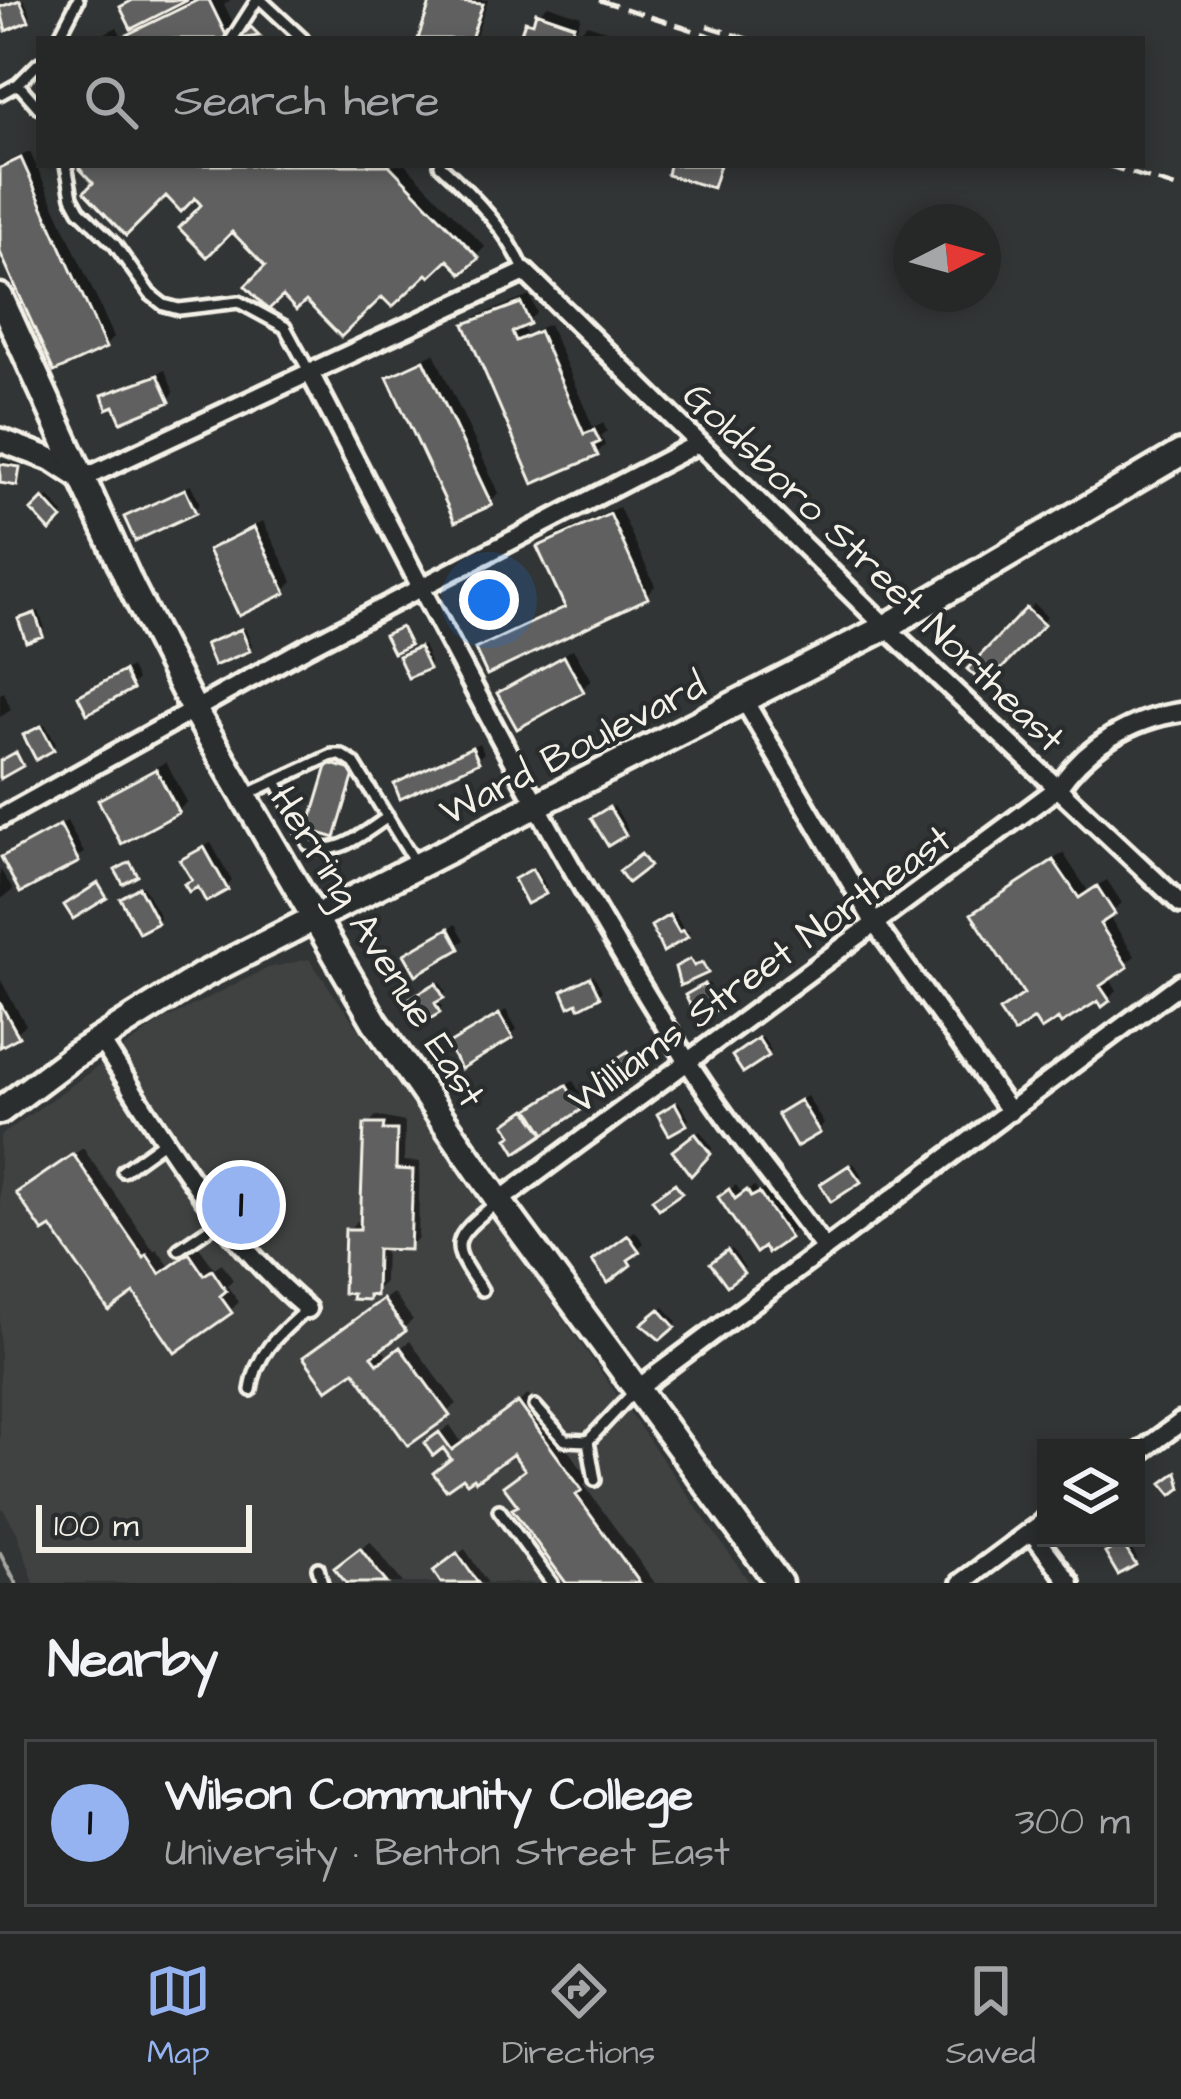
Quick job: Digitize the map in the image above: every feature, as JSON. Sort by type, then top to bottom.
[{"type":"main road","name":"Herring Avenue East","points":[[0,297],[132,588],[194,708],[375,1022],[499,1201],[779,1583]]},
{"type":"main road","name":"Ward Boulevard","points":[[0,1111],[100,1039],[201,976],[886,628],[1181,453]]},
{"type":"street","points":[[0,440],[53,460],[82,479],[525,272]]},
{"type":"street","name":"Goldsboro Street Northeast","points":[[525,272],[886,628],[1181,904]]},
{"type":"street","points":[[310,373],[536,806],[688,1063],[825,1250]]},
{"type":"street","points":[[0,818],[194,708],[699,443]]},
{"type":"street","points":[[743,700],[875,924],[1010,1112]]},
{"type":"street","name":"Williams Street Northeast","points":[[499,1201],[1058,788],[1074,765],[1119,731],[1151,716],[1181,712]]},
{"type":"street","points":[[637,1389],[1181,983]]},
{"type":"street","points":[[100,1039],[166,1140],[265,1274],[307,1309]]},
{"type":"street","points":[[1145,1448],[1181,1422]]},
{"type":"street","points":[[962,1583],[1037,1527]]},
{"type":"street","points":[[1050,1547],[1070,1583]]},
{"type":"lane","points":[[60,36],[78,0]]},
{"type":"lane","points":[[234,36],[259,0],[300,36]]},
{"type":"lane","points":[[0,94],[36,66]]},
{"type":"lane","points":[[18,84],[36,105]]},
{"type":"lane","points":[[67,168],[72,197],[80,210],[115,245],[150,294],[178,308],[238,302],[285,327],[310,373]]},
{"type":"lane","points":[[443,168],[514,246],[525,272]]},
{"type":"lane","points":[[244,796],[341,755],[354,763],[418,866]]},
{"type":"lane","points":[[276,781],[309,845],[317,850],[338,848],[388,818]]},
{"type":"lane","points":[[123,1171],[166,1140]]},
{"type":"lane","points":[[482,1291],[462,1262],[458,1246],[462,1231],[499,1201]]},
{"type":"lane","points":[[179,1249],[224,1219]]},
{"type":"lane","points":[[251,1390],[254,1370],[266,1347],[307,1309]]},
{"type":"lane","points":[[535,1406],[565,1440],[588,1441],[637,1389]]},
{"type":"lane","points":[[588,1441],[595,1480]]},
{"type":"lane","points":[[499,1510],[552,1583]]},
{"type":"lane","points":[[318,1568],[322,1583]]},
{"type":"shaded area","points":[[309,959],[750,1583],[34,1583],[17,1532],[0,1504],[0,1136],[162,1021],[268,968]]},
{"type":"building","points":[[20,0],[29,21],[6,31],[0,7]]},
{"type":"building","points":[[133,0],[188,0],[131,29],[120,7]]},
{"type":"building","points":[[198,0],[209,0],[227,36],[124,36]]},
{"type":"building","points":[[431,0],[483,4],[472,36],[419,36]]},
{"type":"building","points":[[536,12],[574,25],[570,36],[520,36],[525,21],[533,23]]},
{"type":"building","points":[[21,158],[106,348],[54,372],[0,252],[0,168]]},
{"type":"building","points":[[79,168],[392,168],[479,258],[462,274],[448,260],[392,307],[382,297],[341,337],[306,301],[296,310],[283,296],[268,310],[245,286],[265,266],[232,232],[207,257],[179,228],[201,205],[195,198],[181,212],[166,196],[126,236],[84,192],[93,183]]},
{"type":"building","points":[[668,168],[719,168],[713,188],[667,175]]},
{"type":"building","points":[[521,303],[530,324],[512,332],[516,341],[539,331],[584,434],[594,430],[600,442],[593,445],[598,456],[533,484],[464,324]]},
{"type":"building","points":[[424,360],[492,505],[455,522],[387,377]]},
{"type":"building","points":[[158,375],[170,402],[121,422],[114,406],[107,409],[102,395]]},
{"type":"building","points":[[0,464],[20,467],[17,486],[0,483]]},
{"type":"building","points":[[185,489],[196,513],[135,541],[124,517]]},
{"type":"building","points":[[43,498],[62,519],[50,531],[31,510]]},
{"type":"building","points":[[610,514],[648,598],[487,675],[475,649],[565,607],[537,547]]},
{"type":"building","points":[[254,527],[286,593],[239,616],[208,550]]},
{"type":"building","points":[[1026,608],[1044,625],[985,686],[967,669]]},
{"type":"building","points":[[35,613],[43,636],[26,642],[18,619]]},
{"type":"building","points":[[401,627],[410,645],[393,653],[384,635]]},
{"type":"building","points":[[241,629],[250,651],[214,666],[205,644]]},
{"type":"building","points":[[419,647],[429,669],[408,678],[398,656]]},
{"type":"building","points":[[564,656],[584,692],[517,729],[497,693]]},
{"type":"building","points":[[124,671],[133,689],[87,714],[78,696]]},
{"type":"building","points":[[41,726],[54,750],[36,760],[23,735]]},
{"type":"building","points":[[472,747],[479,762],[400,799],[394,784]]},
{"type":"building","points":[[16,752],[23,766],[0,779],[0,761]]},
{"type":"building","points":[[328,763],[355,771],[335,838],[308,830]]},
{"type":"building","points":[[156,769],[179,813],[121,844],[98,800]]},
{"type":"building","points":[[609,807],[626,835],[608,846],[591,818]]},
{"type":"building","points":[[60,825],[79,862],[20,893],[1,857]]},
{"type":"building","points":[[204,847],[228,890],[206,902],[198,887],[189,892],[184,884],[192,880],[180,860]]},
{"type":"building","points":[[641,854],[650,866],[628,883],[619,871]]},
{"type":"building","points":[[1053,860],[1079,898],[1097,886],[1115,914],[1100,924],[1128,967],[1100,986],[1110,1001],[1102,1007],[1098,1001],[1061,1024],[1058,1019],[1041,1030],[1034,1019],[1014,1033],[999,1011],[1024,994],[971,914]]},
{"type":"building","points":[[130,862],[138,876],[123,884],[115,870]]},
{"type":"building","points":[[532,869],[546,894],[527,904],[514,879]]},
{"type":"building","points":[[98,883],[107,898],[73,919],[64,905]]},
{"type":"building","points":[[139,887],[158,923],[139,933],[120,898]]},
{"type":"building","points":[[669,915],[688,937],[663,952],[651,926]]},
{"type":"building","points":[[449,928],[460,949],[416,975],[404,954]]},
{"type":"building","points":[[690,959],[694,966],[702,962],[708,973],[680,986],[675,967]]},
{"type":"building","points":[[590,977],[600,997],[579,1008],[577,1003],[569,1007],[562,991]]},
{"type":"building","points":[[436,983],[444,998],[435,1003],[440,1013],[421,1024],[408,999]]},
{"type":"building","points":[[704,984],[718,1009],[698,1020],[685,995]]},
{"type":"building","points":[[0,1003],[19,1037],[0,1047]]},
{"type":"building","points":[[499,1014],[513,1038],[461,1069],[447,1045]]},
{"type":"building","points":[[758,1038],[769,1056],[743,1073],[732,1056]]},
{"type":"building","points":[[628,1051],[637,1065],[611,1083],[602,1069]]},
{"type":"building","points":[[566,1085],[581,1110],[545,1134],[529,1109]]},
{"type":"building","points":[[800,1100],[820,1133],[796,1147],[777,1114]]},
{"type":"building","points":[[675,1103],[687,1125],[669,1135],[657,1114]]},
{"type":"building","points":[[526,1109],[544,1134],[516,1153],[505,1124]]},
{"type":"building","points":[[364,1124],[397,1130],[396,1169],[413,1170],[410,1250],[377,1249],[376,1296],[369,1295],[369,1300],[343,1293],[345,1229],[360,1229]]},
{"type":"building","points":[[695,1133],[711,1154],[691,1176],[672,1151]]},
{"type":"building","points":[[73,1154],[160,1274],[189,1253],[204,1275],[212,1270],[226,1291],[220,1296],[232,1313],[175,1353],[134,1293],[109,1311],[51,1227],[43,1232],[16,1193]]},
{"type":"building","points":[[849,1165],[861,1182],[831,1202],[820,1184]]},
{"type":"building","points":[[675,1183],[682,1193],[659,1209],[652,1199]]},
{"type":"building","points":[[729,1189],[735,1199],[747,1190],[751,1197],[759,1193],[790,1238],[768,1253],[764,1247],[756,1253],[718,1197]]},
{"type":"building","points":[[628,1235],[640,1252],[608,1283],[592,1261]]},
{"type":"building","points":[[727,1250],[744,1273],[727,1286],[710,1263]]},
{"type":"building","points":[[383,1299],[406,1331],[372,1356],[378,1364],[400,1347],[450,1416],[408,1446],[354,1371],[327,1390],[303,1357]]},
{"type":"building","points":[[659,1309],[675,1327],[660,1340],[641,1324]]},
{"type":"building","points":[[518,1402],[582,1490],[576,1495],[640,1583],[566,1583],[512,1509],[518,1506],[503,1486],[525,1470],[513,1454],[476,1481],[467,1483],[463,1478],[446,1490],[433,1473],[451,1459],[443,1448],[433,1456],[424,1443],[439,1432],[452,1450]]},
{"type":"building","points":[[1177,1472],[1181,1488],[1172,1495],[1162,1483]]},
{"type":"building","points":[[1125,1547],[1136,1565],[1118,1575],[1105,1553]]},
{"type":"building","points":[[360,1548],[387,1583],[346,1583],[334,1568]]},
{"type":"building","points":[[457,1553],[478,1583],[441,1583],[433,1571]]},
{"type":"waterway","points":[[0,1553],[16,1583]]},
{"type":"railway","points":[[599,0],[711,36]]},
{"type":"railway","points":[[707,26],[739,36]]},
{"type":"railway","points":[[1115,168],[1181,189]]},
{"type":"place","name":"Wilson Community College","points":[[241,1205]]}]
